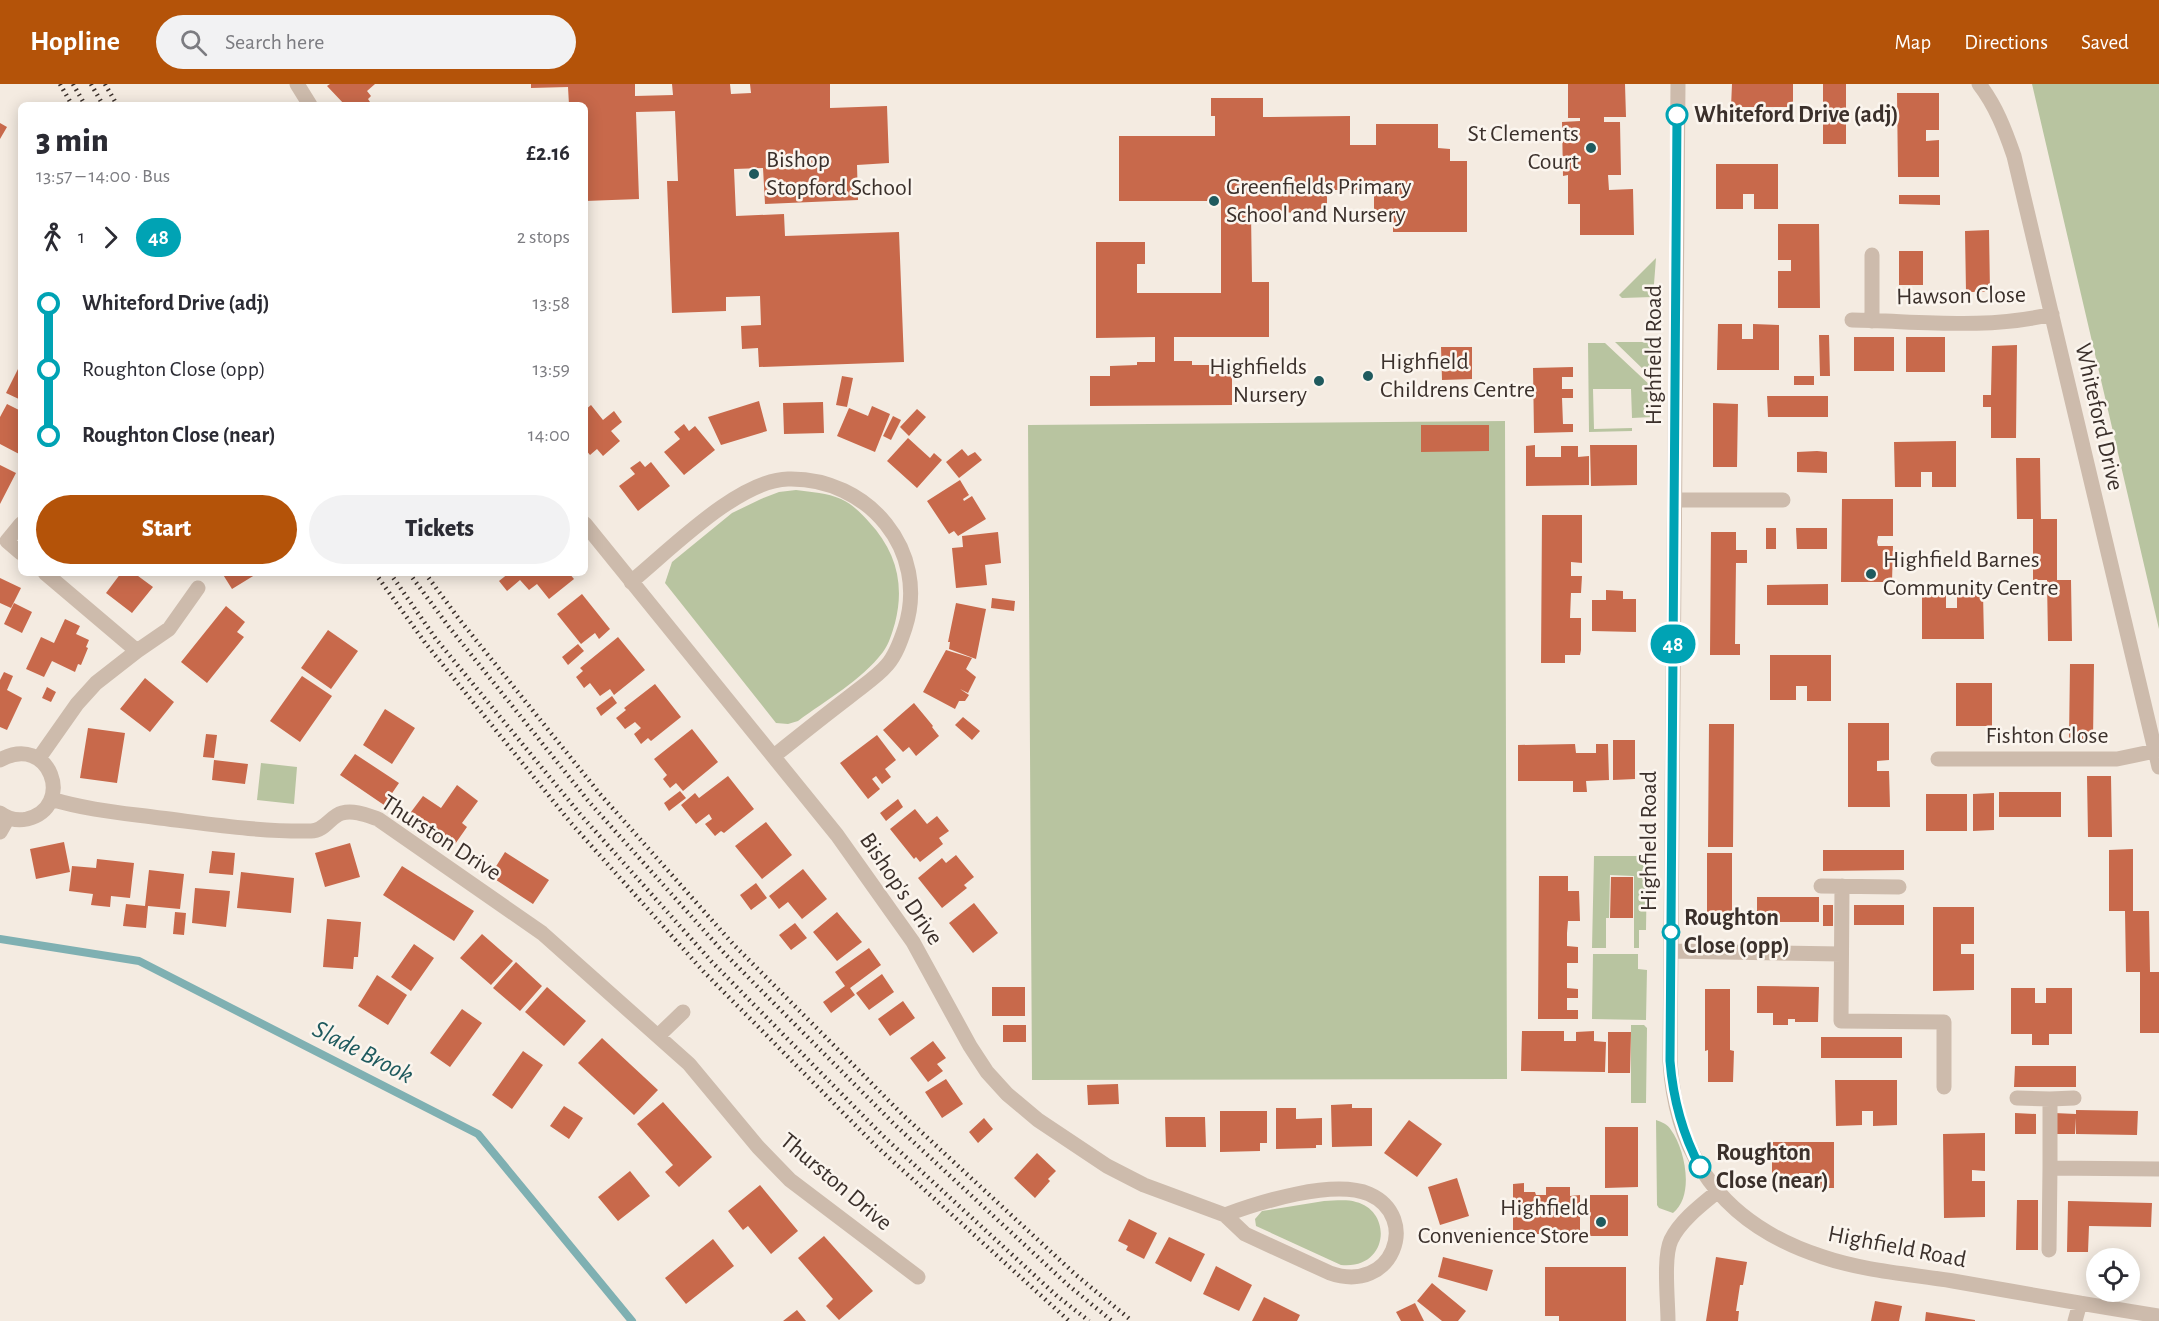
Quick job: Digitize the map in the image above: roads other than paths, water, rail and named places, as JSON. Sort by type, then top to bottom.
[{"type":"street","points":[[297,84],[308,102]]},
{"type":"street","name":"Highfield Road","points":[[1678,84],[1671,718],[1670,1061],[1672,1087],[1688,1144],[1702,1171],[1717,1192],[1750,1222],[1781,1242],[1849,1264],[2159,1316]]},
{"type":"street","name":"Whiteford Drive","points":[[1979,84],[1990,98],[2004,125],[2014,156],[2159,767]]},
{"type":"street","name":"Hawson Close","points":[[1872,255],[1872,321]]},
{"type":"street","name":"Hawson Close","points":[[1852,320],[2000,323],[2052,314]]},
{"type":"street","points":[[631,582],[725,504],[759,487],[787,479],[823,483],[843,490],[881,516],[899,544],[909,573],[911,599],[908,618],[900,642],[888,664],[774,756]]},
{"type":"street","points":[[1675,500],[1783,500]]},
{"type":"street","points":[[18,527],[4,539],[18,551]]},
{"type":"street","name":"Bishop's Drive","points":[[588,528],[837,835],[913,942],[941,998],[970,1046],[1007,1094],[1038,1120],[1107,1166],[1144,1185],[1225,1215],[1245,1234],[1345,1278],[1359,1278],[1374,1273],[1392,1252],[1396,1237],[1396,1226],[1392,1214],[1382,1201],[1367,1193],[1350,1190],[1330,1190],[1286,1196],[1257,1203],[1225,1215]]},
{"type":"street","points":[[49,576],[137,651]]},
{"type":"street","points":[[39,758],[77,704],[96,683],[169,629],[198,588]]},
{"type":"street","name":"Fishton Close","points":[[1938,759],[2117,759],[2155,750]]},
{"type":"street","points":[[0,760],[19,753],[39,758],[47,766],[54,786],[51,799],[40,814],[21,820],[4,816],[0,832]]},
{"type":"street","name":"Thurston Drive","points":[[51,799],[76,807],[244,829],[315,831],[325,827],[340,813],[357,812],[378,819],[542,933],[689,1064],[758,1147],[790,1179],[918,1277]]},
{"type":"street","points":[[1821,886],[1899,886]]},
{"type":"street","points":[[1842,886],[1841,1021],[1944,1022],[1944,1087]]},
{"type":"street","points":[[1671,951],[1841,954]]},
{"type":"street","points":[[658,1036],[683,1012]]},
{"type":"street","points":[[2017,1098],[2074,1098]]},
{"type":"street","points":[[2049,1250],[2050,1098]]},
{"type":"street","points":[[2050,1167],[2159,1169]]},
{"type":"street","points":[[1668,1321],[1668,1252],[1671,1239],[1693,1212],[1717,1192]]},
{"type":"street","points":[[2075,1321],[2080,1303]]},
{"type":"waterway","name":"Slade Brook","points":[[0,939],[139,961],[478,1134],[632,1321]]},
{"type":"railway","points":[[60,84],[70,102]]},
{"type":"railway","points":[[73,84],[83,102]]},
{"type":"railway","points":[[91,84],[101,102]]},
{"type":"railway","points":[[105,84],[115,102]]},
{"type":"railway","points":[[377,576],[426,644],[571,823],[704,972],[875,1145],[1069,1321]]},
{"type":"railway","points":[[392,576],[436,639],[580,814],[712,962],[883,1136],[1057,1296],[1089,1321]]},
{"type":"railway","points":[[411,576],[449,627],[590,803],[726,955],[894,1124],[1068,1285],[1112,1321]]},
{"type":"railway","points":[[427,576],[459,619],[600,794],[733,944],[904,1116],[1076,1275],[1132,1321]]},
{"type":"place","name":"Whiteford Drive (adj)","points":[[1677,115]]},
{"type":"place","name":"St Clements Court","points":[[1591,148]]},
{"type":"place","name":"Bishop Stopford School","points":[[754,174]]},
{"type":"place","name":"Greenfields Primary School and Nursery","points":[[1214,201]]},
{"type":"place","name":"Highfield Childrens Centre","points":[[1368,376]]},
{"type":"place","name":"Highfields Nursery","points":[[1319,381]]},
{"type":"place","name":"Highfield Barnes Community Centre","points":[[1871,574]]},
{"type":"place","name":"Roughton Close (opp)","points":[[1671,932]]},
{"type":"place","name":"Roughton Close (near)","points":[[1700,1167]]},
{"type":"place","name":"Highfield Convenience Store","points":[[1601,1222]]}]
